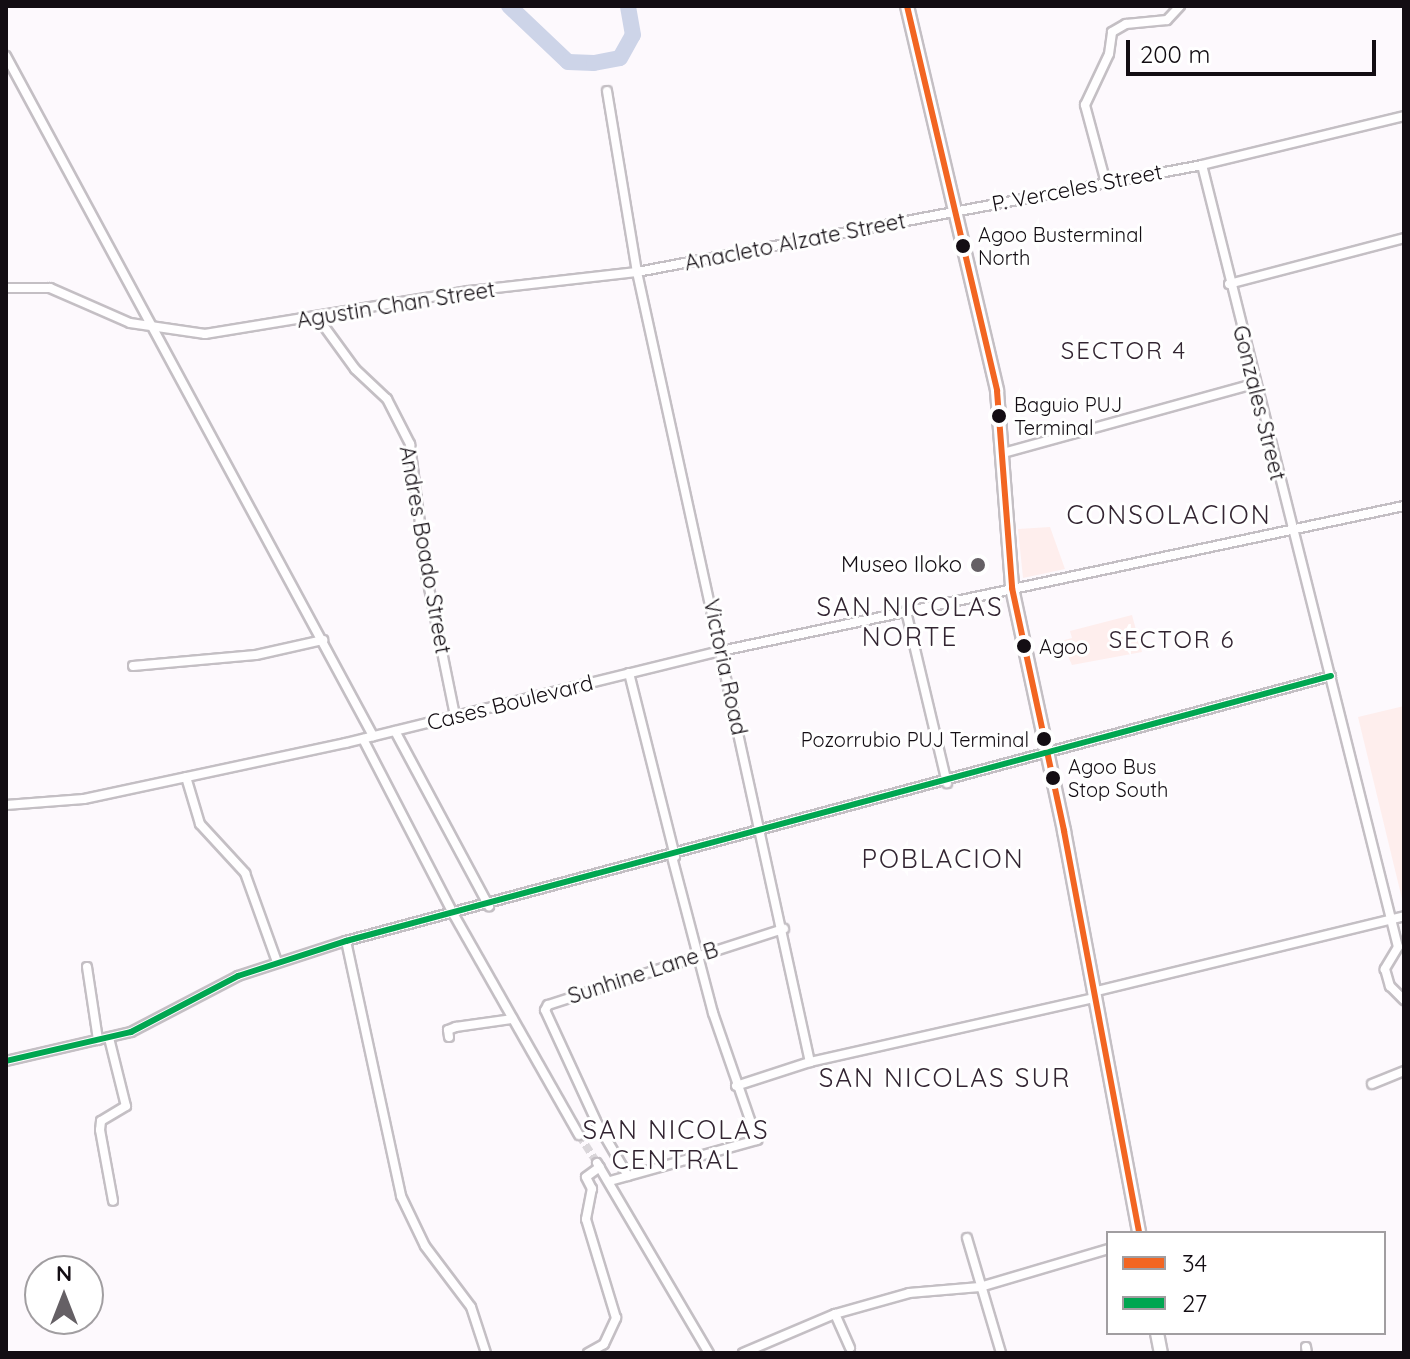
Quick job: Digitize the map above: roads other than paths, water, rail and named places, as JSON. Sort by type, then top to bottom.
[{"type":"highway","points":[[907,6],[952,211],[997,391],[1012,588],[1048,756],[1139,1231]]},
{"type":"street","points":[[1106,183],[1085,105],[1109,54],[1112,32],[1126,24],[1167,20],[1180,6]]},
{"type":"street","points":[[6,56],[373,736]]},
{"type":"street","name":"Victoria Road","points":[[607,91],[637,272],[760,834],[784,929],[810,1062]]},
{"type":"street","name":"P. Verceles Street","points":[[952,211],[1202,165],[1404,116]]},
{"type":"street","name":"Gonzales Street","points":[[1202,165],[1290,530],[1331,676],[1398,950],[1385,969],[1390,986],[1404,1000]]},
{"type":"street","name":"Anacleto Alzate Street","points":[[637,272],[952,211]]},
{"type":"street","points":[[1229,284],[1404,238]]},
{"type":"street","name":"Agustin Chan Street","points":[[6,288],[58,290],[130,323],[205,334],[469,291],[637,272]]},
{"type":"street","name":"Andres Boado Street","points":[[318,318],[355,369],[387,399],[410,444],[427,578],[455,716]]},
{"type":"street","points":[[1003,453],[1254,384]]},
{"type":"street","name":"Cases Boulevard","points":[[6,805],[70,802],[363,739],[721,651],[1404,506]]},
{"type":"street","points":[[906,611],[947,783]]},
{"type":"street","points":[[133,666],[256,655],[323,640]]},
{"type":"street","points":[[610,1181],[757,1140],[736,1086],[697,955],[629,673]]},
{"type":"street","points":[[6,1061],[109,1038],[277,962],[346,941],[760,834],[1331,676]]},
{"type":"street","points":[[395,731],[489,906]]},
{"type":"street","points":[[363,739],[454,915],[579,1135]]},
{"type":"street","points":[[186,777],[200,824],[245,873],[277,962]]},
{"type":"street","points":[[736,1086],[810,1062],[1094,995],[1404,916]]},
{"type":"street","name":"Sunhine Lane B","points":[[628,1176],[597,1123],[545,1010],[559,1000],[784,929]]},
{"type":"street","points":[[346,941],[401,1196],[425,1246],[471,1307],[486,1353]]},
{"type":"street","points":[[87,967],[98,1040]]},
{"type":"street","points":[[449,1037],[448,1030],[456,1027],[512,1019]]},
{"type":"street","points":[[109,1038],[126,1106],[101,1121],[113,1201]]},
{"type":"street","points":[[1372,1084],[1404,1071]]},
{"type":"street","points":[[588,1353],[604,1344],[616,1318],[586,1219],[592,1189],[586,1177],[599,1165],[709,1353]]},
{"type":"street","points":[[967,1238],[1001,1353]]},
{"type":"street","points":[[743,1353],[835,1314],[909,1293],[980,1287],[1106,1250]]},
{"type":"street","points":[[835,1314],[850,1348]]},
{"type":"waterway","points":[[509,6],[568,62],[594,63],[620,58],[633,35],[628,6]]},
{"type":"tunnel","points":[[579,1135],[597,1163]]},
{"type":"place","name":"Agoo Busterminal North","points":[[963,246]]},
{"type":"place","name":"Baguio PUJ Terminal","points":[[999,416]]},
{"type":"place","name":"Museo Iloko","points":[[978,565]]},
{"type":"place","name":"Agoo","points":[[1024,646]]},
{"type":"place","name":"Pozorrubio PUJ Terminal","points":[[1044,739]]},
{"type":"place","name":"Agoo Bus Stop South","points":[[1053,778]]},
{"type":"district","name":"SECTOR 4","points":[[1124,351]]},
{"type":"district","name":"CONSOLACION","points":[[1169,515]]},
{"type":"district","name":"SAN NICOLAS NORTE","points":[[910,622]]},
{"type":"district","name":"SECTOR 6","points":[[1172,640]]},
{"type":"district","name":"POBLACION","points":[[943,859]]},
{"type":"district","name":"SAN NICOLAS SUR","points":[[945,1078]]},
{"type":"district","name":"SAN NICOLAS CENTRAL","points":[[676,1145]]}]
